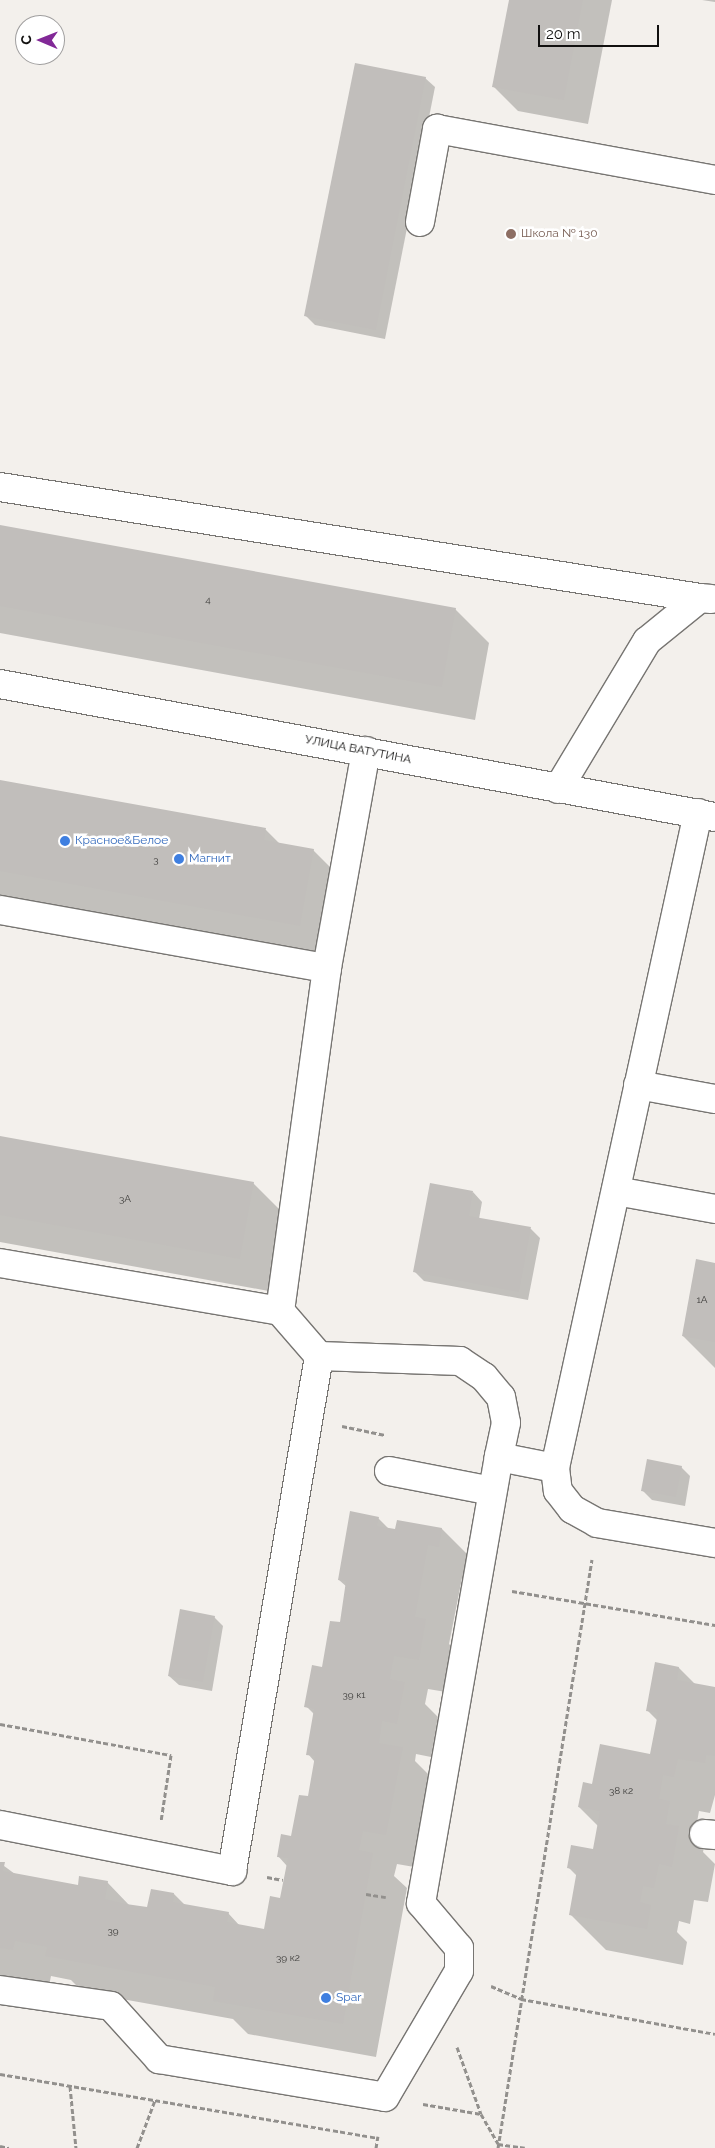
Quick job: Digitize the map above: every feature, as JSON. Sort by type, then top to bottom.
[{"type":"street","points":[[420,222],[437,129],[715,180]]},
{"type":"street","points":[[0,487],[707,599]]},
{"type":"street","points":[[558,789],[648,641],[707,599]]},
{"type":"street","name":"УЛИЦА ВАТУТИНА","points":[[0,684],[706,815]]},
{"type":"street","points":[[280,1311],[327,968],[366,751]]},
{"type":"street","points":[[706,815],[638,1085],[556,1468],[558,1491],[572,1509],[597,1524],[715,1543]]},
{"type":"street","points":[[0,910],[327,968]]},
{"type":"street","points":[[638,1085],[715,1099]]},
{"type":"street","points":[[616,1191],[715,1209]]},
{"type":"street","points":[[0,1263],[280,1311],[319,1356],[460,1361],[484,1376],[501,1398],[506,1424],[474,1585],[421,1903],[459,1948],[459,1971],[385,2097],[159,2059],[111,2006],[0,1990]]},
{"type":"street","points":[[0,1825],[232,1871],[319,1356]]},
{"type":"street","points":[[499,1457],[556,1468]]},
{"type":"street","points":[[389,1471],[492,1491]]},
{"type":"path","points":[[498,2146],[597,1524]]},
{"type":"path","points":[[474,1585],[715,1625]]},
{"type":"path","points":[[0,1724],[171,1755],[156,1856]]},
{"type":"path","points":[[459,1971],[520,1999],[715,2034]]},
{"type":"path","points":[[441,2002],[482,2114],[498,2146]]},
{"type":"path","points":[[0,2074],[378,2138]]},
{"type":"path","points":[[70,2086],[76,2148]]},
{"type":"path","points":[[385,2097],[482,2114]]},
{"type":"path","points":[[137,2148],[155,2100]]},
{"type":"path","points":[[0,2146],[9,2148]]},
{"type":"path","points":[[498,2146],[525,2148]]},
{"type":"building","points":[[509,0],[583,0],[564,100],[492,87]]},
{"type":"building","points":[[355,63],[426,77],[376,330],[304,316]]},
{"type":"building","points":[[0,525],[456,608],[442,687],[0,606]]},
{"type":"building","points":[[0,780],[266,828],[264,840],[314,849],[300,926],[0,871]]},
{"type":"building","points":[[0,1136],[254,1182],[240,1259],[0,1215]]},
{"type":"building","points":[[430,1183],[473,1191],[469,1216],[531,1227],[519,1292],[413,1272]]},
{"type":"building","points":[[696,1259],[715,1263],[715,1342],[682,1336]]},
{"type":"building","points":[[647,1459],[682,1466],[676,1497],[641,1491]]},
{"type":"building","points":[[350,1511],[379,1517],[377,1526],[395,1529],[397,1520],[442,1528],[439,1547],[428,1545],[415,1617],[426,1619],[419,1660],[394,1656],[390,1679],[405,1682],[397,1724],[382,1721],[379,1743],[403,1747],[386,1835],[363,1831],[359,1850],[373,1853],[343,2024],[213,2001],[215,1987],[45,1956],[47,1947],[15,1941],[13,1950],[0,1948],[0,1862],[5,1862],[3,1871],[78,1885],[79,1876],[108,1881],[105,1899],[126,1904],[147,1907],[151,1889],[174,1893],[173,1902],[229,1912],[227,1922],[264,1929],[270,1896],[280,1898],[288,1858],[277,1857],[281,1834],[291,1836],[299,1795],[308,1796],[315,1756],[306,1755],[314,1709],[304,1707],[312,1665],[322,1667],[330,1621],[340,1622],[346,1581],[338,1580]]},
{"type":"building","points":[[180,1609],[215,1616],[203,1682],[168,1676]]},
{"type":"building","points":[[655,1662],[679,1667],[677,1680],[715,1687],[715,1756],[706,1755],[705,1763],[678,1759],[674,1777],[663,1775],[659,1799],[670,1801],[666,1824],[679,1826],[672,1867],[659,1864],[654,1888],[643,1886],[640,1902],[651,1905],[647,1929],[569,1915],[577,1870],[567,1868],[571,1845],[593,1849],[600,1811],[578,1807],[583,1782],[592,1784],[600,1744],[650,1754],[658,1713],[646,1711]]},
{"type":"place","name":"Школа № 130","points":[[511,234]]},
{"type":"place","name":"Красное&Белое","points":[[65,841]]},
{"type":"place","name":"Магнит","points":[[179,859]]},
{"type":"place","name":"Spar","points":[[326,1998]]}]
